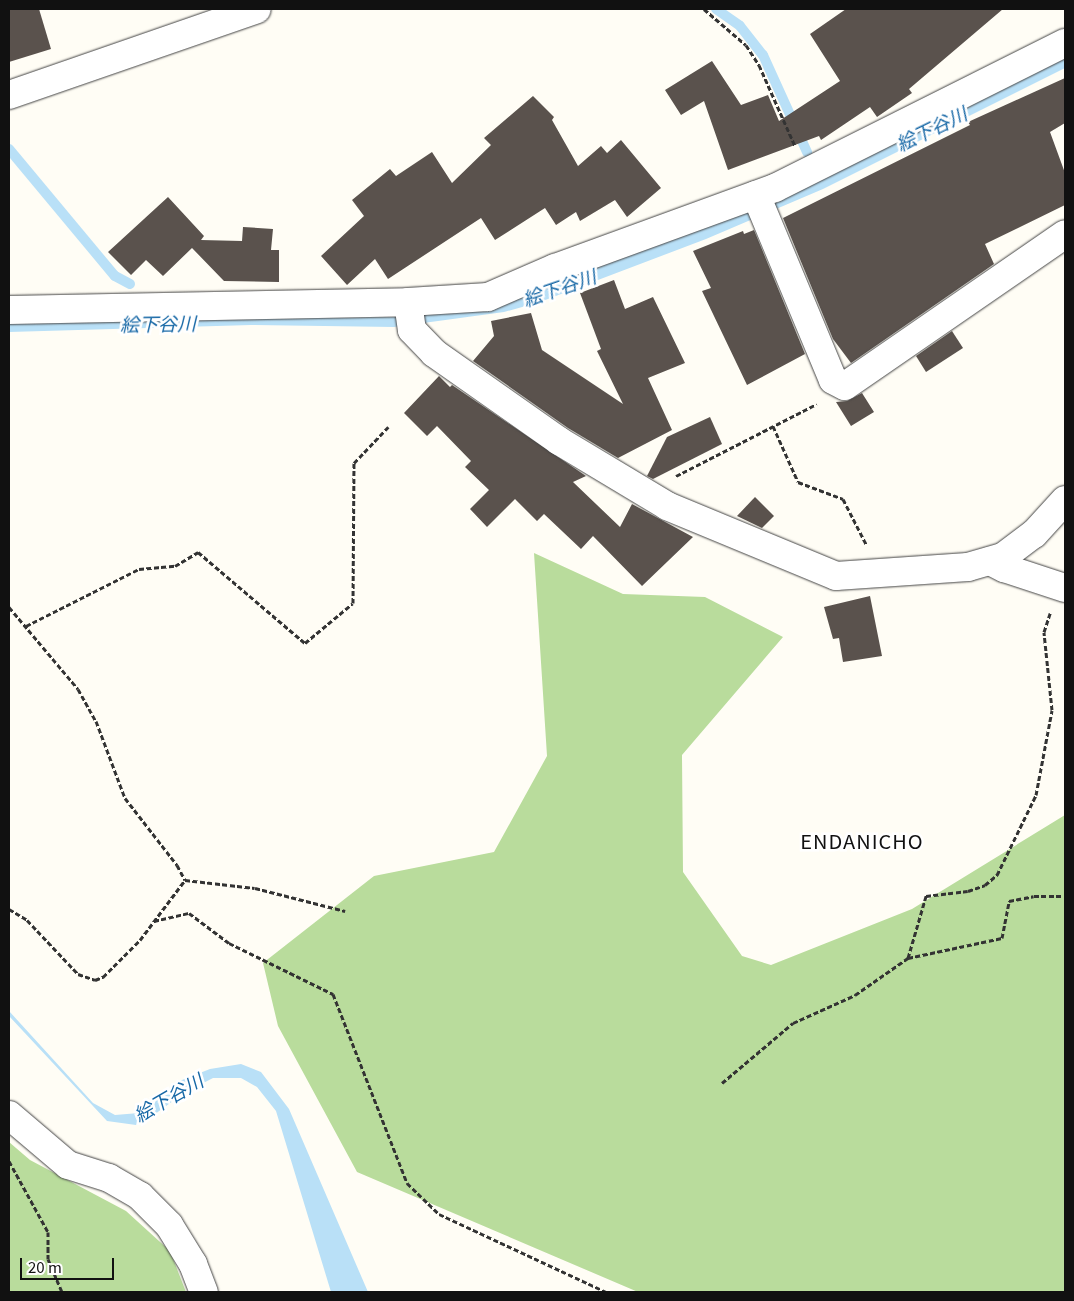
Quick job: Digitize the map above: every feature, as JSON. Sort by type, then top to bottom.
[{"type":"street","points":[[9,95],[257,9]]},
{"type":"street","points":[[9,310],[408,302],[488,297],[555,268],[756,195],[1065,43]]},
{"type":"street","points":[[756,195],[833,380],[845,386],[1065,234]]},
{"type":"street","points":[[408,302],[412,330],[434,353],[559,441],[667,506],[836,576],[968,567],[1003,557],[1034,534],[1065,500]]},
{"type":"street","points":[[990,560],[1059,598]]},
{"type":"street","points":[[9,1115],[68,1165],[109,1178],[140,1196],[169,1225],[193,1264],[204,1292]]},
{"type":"path","points":[[704,9],[746,45],[759,65],[797,149]]},
{"type":"path","points":[[644,493],[840,392],[845,386]]},
{"type":"path","points":[[26,626],[139,569],[175,566],[198,552],[305,644],[354,603],[354,463],[388,426]]},
{"type":"path","points":[[773,426],[798,482],[843,499],[873,558],[858,575]]},
{"type":"path","points":[[908,958],[926,896],[968,891],[985,885],[997,875],[1036,795],[1052,710],[1044,632],[1059,598]]},
{"type":"path","points":[[9,607],[78,689],[96,721],[124,798],[177,865],[185,880]]},
{"type":"path","points":[[185,880],[255,888],[345,911]]},
{"type":"path","points":[[9,909],[27,920],[78,974],[96,980],[104,977],[140,940],[185,880]]},
{"type":"path","points":[[722,1083],[743,1062],[793,1023],[855,994],[908,958],[1002,938],[1009,901],[1034,896],[1065,896]]},
{"type":"path","points":[[154,921],[189,912],[230,943],[333,994],[407,1183],[439,1214],[606,1292]]},
{"type":"path","points":[[9,1162],[48,1232],[48,1258],[62,1292]]},
{"type":"green space","points":[[534,553],[623,594],[705,597],[783,637],[682,755],[683,872],[742,956],[771,965],[912,909],[1065,815],[1065,1292],[638,1292],[357,1172],[278,1026],[263,963],[374,876],[494,852],[547,756]]},
{"type":"green space","points":[[9,1142],[30,1160],[126,1211],[170,1251],[186,1292],[9,1292]]},
{"type":"water","name":"絵下谷川","points":[[1065,56],[1065,68],[823,189],[706,239],[540,302],[504,312],[394,327],[251,325],[9,332],[9,320],[404,317],[506,301],[755,209]]},
{"type":"water","name":"絵下谷川","points":[[9,1011],[93,1103],[115,1115],[139,1113],[182,1080],[210,1069],[241,1064],[261,1072],[289,1109],[368,1292],[331,1292],[276,1111],[257,1087],[241,1078],[213,1078],[184,1093],[144,1122],[136,1125],[107,1121],[9,1016]]},
{"type":"building","points":[[9,9],[39,9],[51,49],[9,62]]},
{"type":"building","points":[[846,9],[1003,9],[909,89],[912,93],[877,117],[870,107],[821,140],[819,136],[728,170],[704,101],[681,115],[665,90],[712,61],[741,105],[768,95],[779,121],[840,81],[810,34]]},
{"type":"building","points":[[1065,78],[1065,123],[1050,132],[1065,173],[1065,205],[985,244],[994,264],[851,363],[833,339],[783,218],[970,125],[968,122]]},
{"type":"building","points":[[533,96],[554,117],[552,120],[578,166],[601,146],[607,153],[621,140],[661,188],[627,217],[615,200],[580,221],[576,212],[556,225],[545,208],[495,240],[481,218],[388,279],[375,259],[347,285],[321,256],[364,216],[352,200],[390,169],[396,176],[432,152],[452,183],[491,145],[484,138]]},
{"type":"building","points":[[168,197],[204,236],[201,240],[242,241],[243,227],[273,229],[271,250],[279,250],[279,282],[224,281],[192,248],[163,276],[146,260],[131,275],[108,252]]},
{"type":"building","points":[[754,230],[805,354],[747,385],[702,291],[711,288],[693,251],[743,231],[744,234]]},
{"type":"building","points":[[614,280],[625,309],[653,297],[685,363],[648,378],[672,430],[618,458],[568,428],[473,361],[494,336],[491,321],[531,313],[542,350],[623,404],[597,351],[601,349],[580,293]]},
{"type":"building","points":[[952,331],[963,348],[926,372],[916,356]]},
{"type":"building","points":[[439,376],[450,387],[452,385],[586,476],[573,482],[620,527],[632,504],[693,537],[642,586],[593,536],[581,549],[544,514],[537,521],[515,499],[487,527],[470,509],[489,490],[465,467],[471,461],[437,426],[427,436],[404,413]]},
{"type":"building","points":[[862,393],[874,412],[851,426],[836,402],[847,401]]},
{"type":"building","points":[[710,417],[722,444],[653,479],[647,476],[667,437]]},
{"type":"building","points":[[755,497],[774,516],[762,528],[737,516]]},
{"type":"building","points":[[870,596],[882,656],[843,662],[839,638],[833,639],[824,607]]},
{"type":"waterway","points":[[716,9],[740,26],[763,55],[807,152]]},
{"type":"waterway","points":[[9,149],[115,276],[130,284]]},
{"type":"district","name":"ENDANICHO","points":[[862,840]]}]
